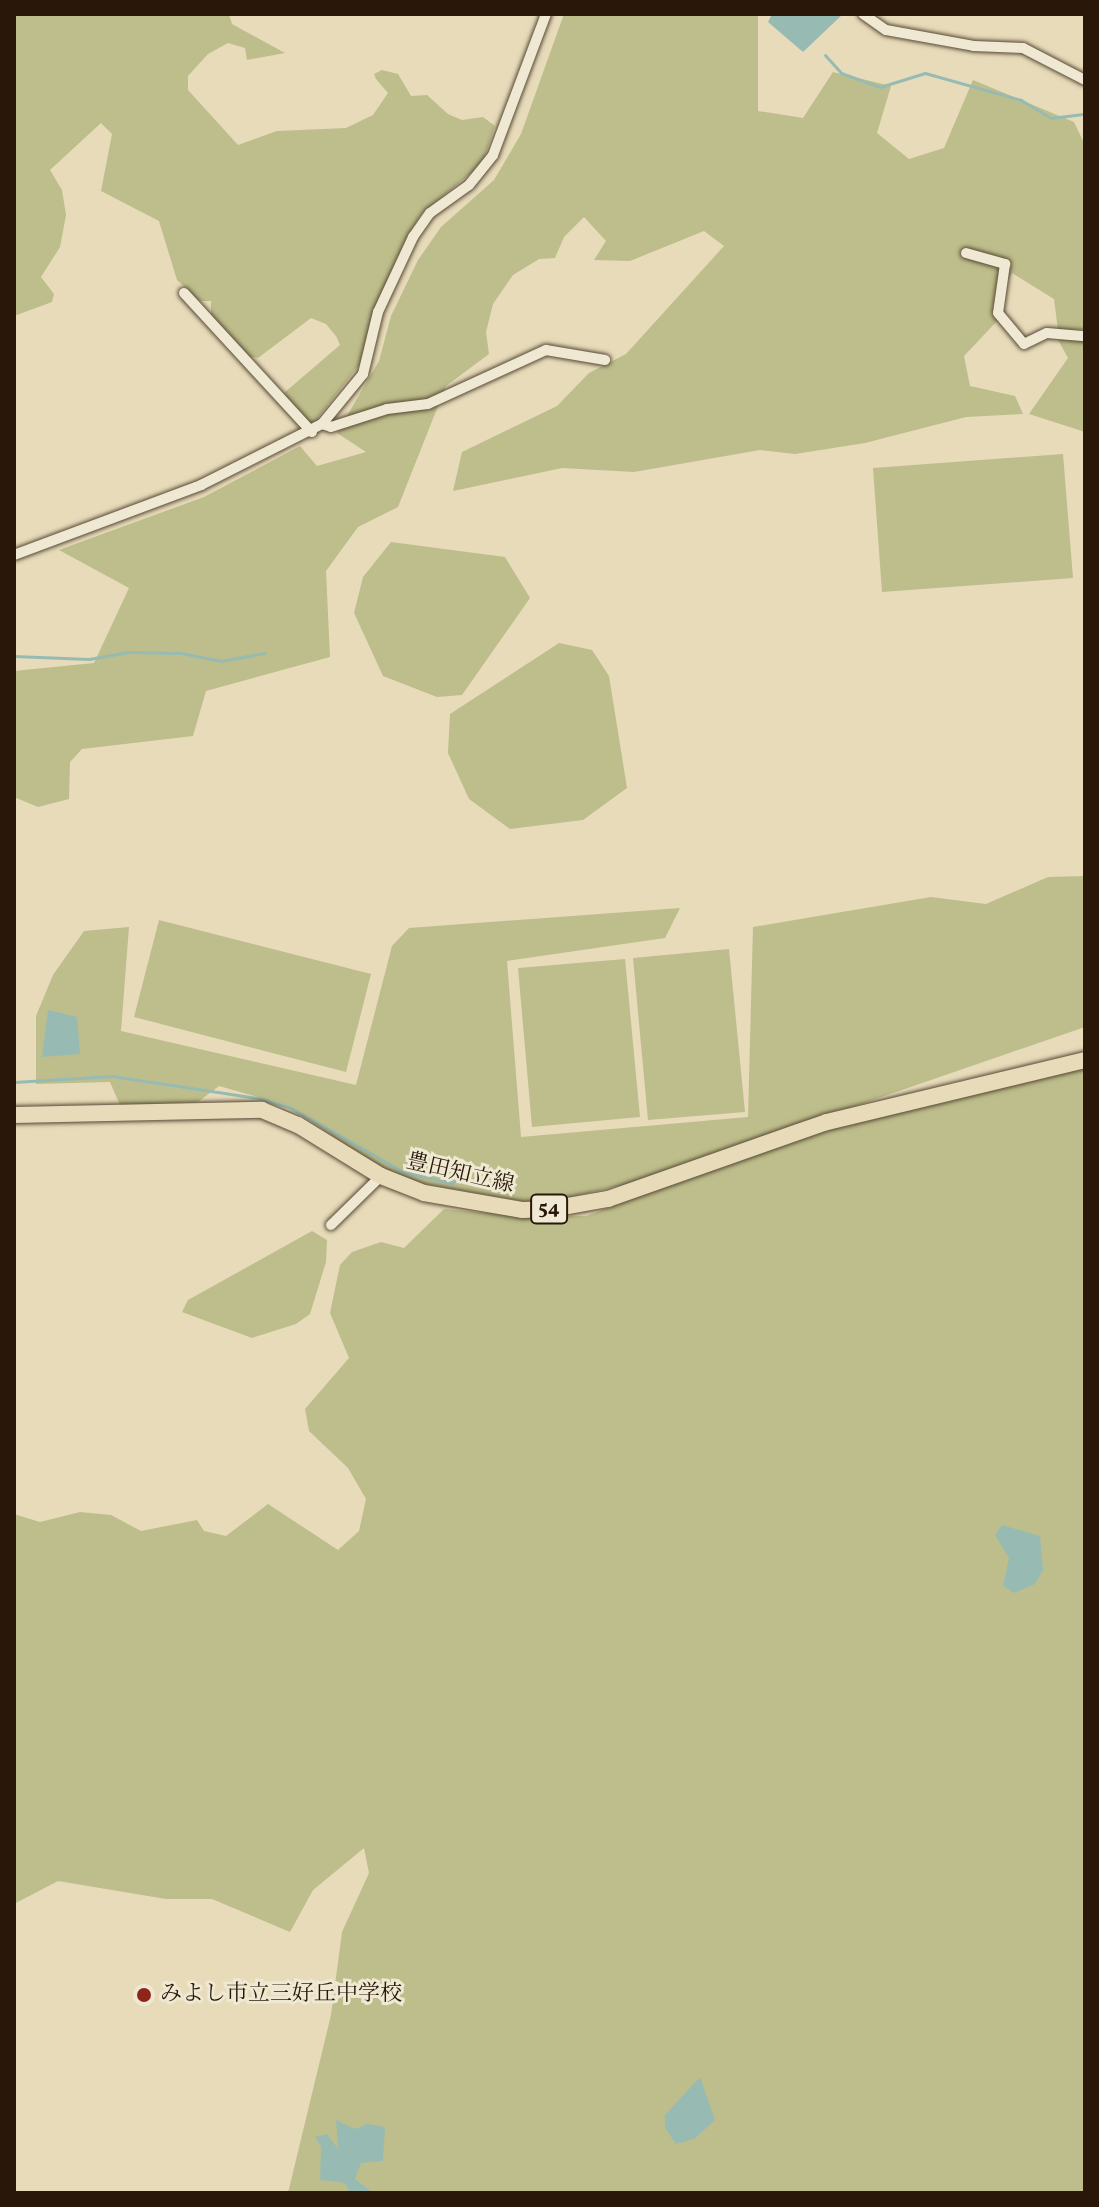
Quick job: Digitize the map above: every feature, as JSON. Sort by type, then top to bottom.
[{"type":"main road","name":"豊田知立線","points":[[14,1115],[262,1110],[298,1125],[381,1176],[467,1203],[522,1210],[576,1206],[827,1122],[1085,1060]]},
{"type":"street","points":[[14,555],[201,485],[312,432],[322,424],[363,374],[378,312],[413,237],[430,213],[469,185],[493,155],[546,14]]},
{"type":"street","points":[[863,14],[886,30],[974,46],[1023,48],[1085,80]]},
{"type":"street","points":[[966,253],[1005,264],[998,313],[1024,344],[1047,333],[1085,336]]},
{"type":"street","points":[[184,293],[312,432]]},
{"type":"street","points":[[322,424],[331,427],[387,409],[428,404],[546,350],[605,360]]},
{"type":"street","points":[[331,1225],[381,1176]]},
{"type":"green space","points":[[14,14],[229,14],[232,24],[285,53],[247,60],[245,48],[228,43],[208,54],[188,76],[188,90],[238,145],[277,131],[346,128],[373,115],[388,93],[374,74],[382,70],[398,74],[411,96],[427,95],[448,114],[462,120],[483,117],[495,126],[482,164],[422,213],[407,237],[375,311],[360,364],[315,421],[309,424],[284,393],[340,345],[336,336],[326,324],[311,318],[258,358],[246,356],[211,315],[211,301],[200,301],[177,280],[159,221],[101,191],[112,134],[101,123],[50,170],[62,190],[66,215],[60,247],[41,277],[54,294],[52,302],[14,316]]},
{"type":"green space","points":[[564,14],[758,14],[758,111],[803,118],[833,72],[891,86],[877,133],[909,159],[944,148],[973,80],[1074,122],[1085,145],[1085,329],[1058,330],[1054,299],[1012,273],[993,305],[999,319],[964,356],[970,386],[1015,396],[1023,414],[966,417],[865,443],[795,454],[760,450],[634,472],[562,468],[453,491],[462,452],[557,406],[589,373],[626,354],[724,246],[704,231],[630,261],[594,260],[606,241],[584,217],[564,237],[555,258],[539,259],[513,275],[493,304],[486,332],[489,354],[446,386],[398,507],[358,527],[326,571],[330,657],[206,691],[193,736],[82,749],[70,762],[69,799],[38,807],[14,797],[14,671],[94,663],[129,588],[59,550],[204,497],[300,446],[317,466],[366,452],[337,433],[379,361],[391,316],[418,260],[441,227],[494,180],[521,134]]},
{"type":"green space","points":[[1058,340],[1085,340],[1085,432],[1029,414],[1068,358]]},
{"type":"green space","points":[[1063,454],[1073,578],[882,592],[873,468]]},
{"type":"green space","points":[[391,542],[505,557],[530,598],[462,695],[437,697],[383,676],[354,613],[363,577]]},
{"type":"green space","points":[[559,643],[592,650],[609,676],[627,788],[583,820],[510,829],[469,799],[448,753],[450,714]]},
{"type":"green space","points":[[1085,876],[1085,1027],[632,1183],[537,1204],[408,1181],[358,1154],[289,1106],[219,1086],[198,1102],[120,1105],[110,1082],[36,1084],[36,1016],[53,975],[84,931],[129,927],[121,1031],[356,1085],[392,946],[409,928],[680,908],[665,938],[507,961],[521,1137],[748,1117],[753,927],[931,897],[986,904],[1048,877]]},
{"type":"green space","points":[[159,920],[371,974],[346,1072],[134,1017]]},
{"type":"green space","points":[[729,949],[745,1112],[648,1120],[633,958]]},
{"type":"green space","points":[[625,959],[640,1117],[532,1127],[518,968]]},
{"type":"green space","points":[[1085,1067],[1085,2193],[288,2193],[331,2015],[342,1932],[369,1873],[364,1848],[313,1890],[290,1932],[212,1899],[166,1899],[58,1881],[14,1904],[14,1514],[40,1522],[80,1512],[111,1515],[141,1531],[197,1520],[204,1531],[226,1536],[268,1504],[338,1550],[359,1531],[366,1499],[348,1468],[309,1431],[305,1409],[349,1358],[330,1313],[340,1265],[352,1252],[381,1242],[404,1248],[444,1209],[530,1217],[586,1216],[821,1130]]},
{"type":"green space","points":[[312,1231],[327,1240],[326,1262],[310,1314],[296,1324],[252,1338],[182,1312],[188,1300]]},
{"type":"water","points":[[772,14],[843,14],[803,52],[768,22]]},
{"type":"water","points":[[48,1010],[77,1017],[80,1054],[42,1057]]},
{"type":"water","points":[[1002,1525],[1040,1536],[1043,1570],[1035,1584],[1014,1593],[1003,1586],[1009,1558],[995,1535]]},
{"type":"water","points":[[700,2077],[715,2120],[694,2139],[676,2144],[665,2128],[665,2115]]},
{"type":"water","points":[[336,2120],[355,2129],[367,2124],[385,2127],[383,2161],[361,2163],[355,2179],[373,2193],[350,2193],[345,2183],[320,2180],[321,2147],[315,2137],[327,2134],[338,2149]]},
{"type":"waterway","points":[[825,55],[841,73],[880,87],[925,73],[1021,100],[1051,118],[1085,114]]},
{"type":"waterway","points":[[14,656],[89,659],[128,652],[181,653],[221,661],[264,653]]},
{"type":"waterway","points":[[14,1082],[112,1076],[258,1098],[289,1107],[404,1172],[452,1183],[464,1172]]},
{"type":"place","name":"みよし市立三好丘中学校","points":[[144,1995]]}]
